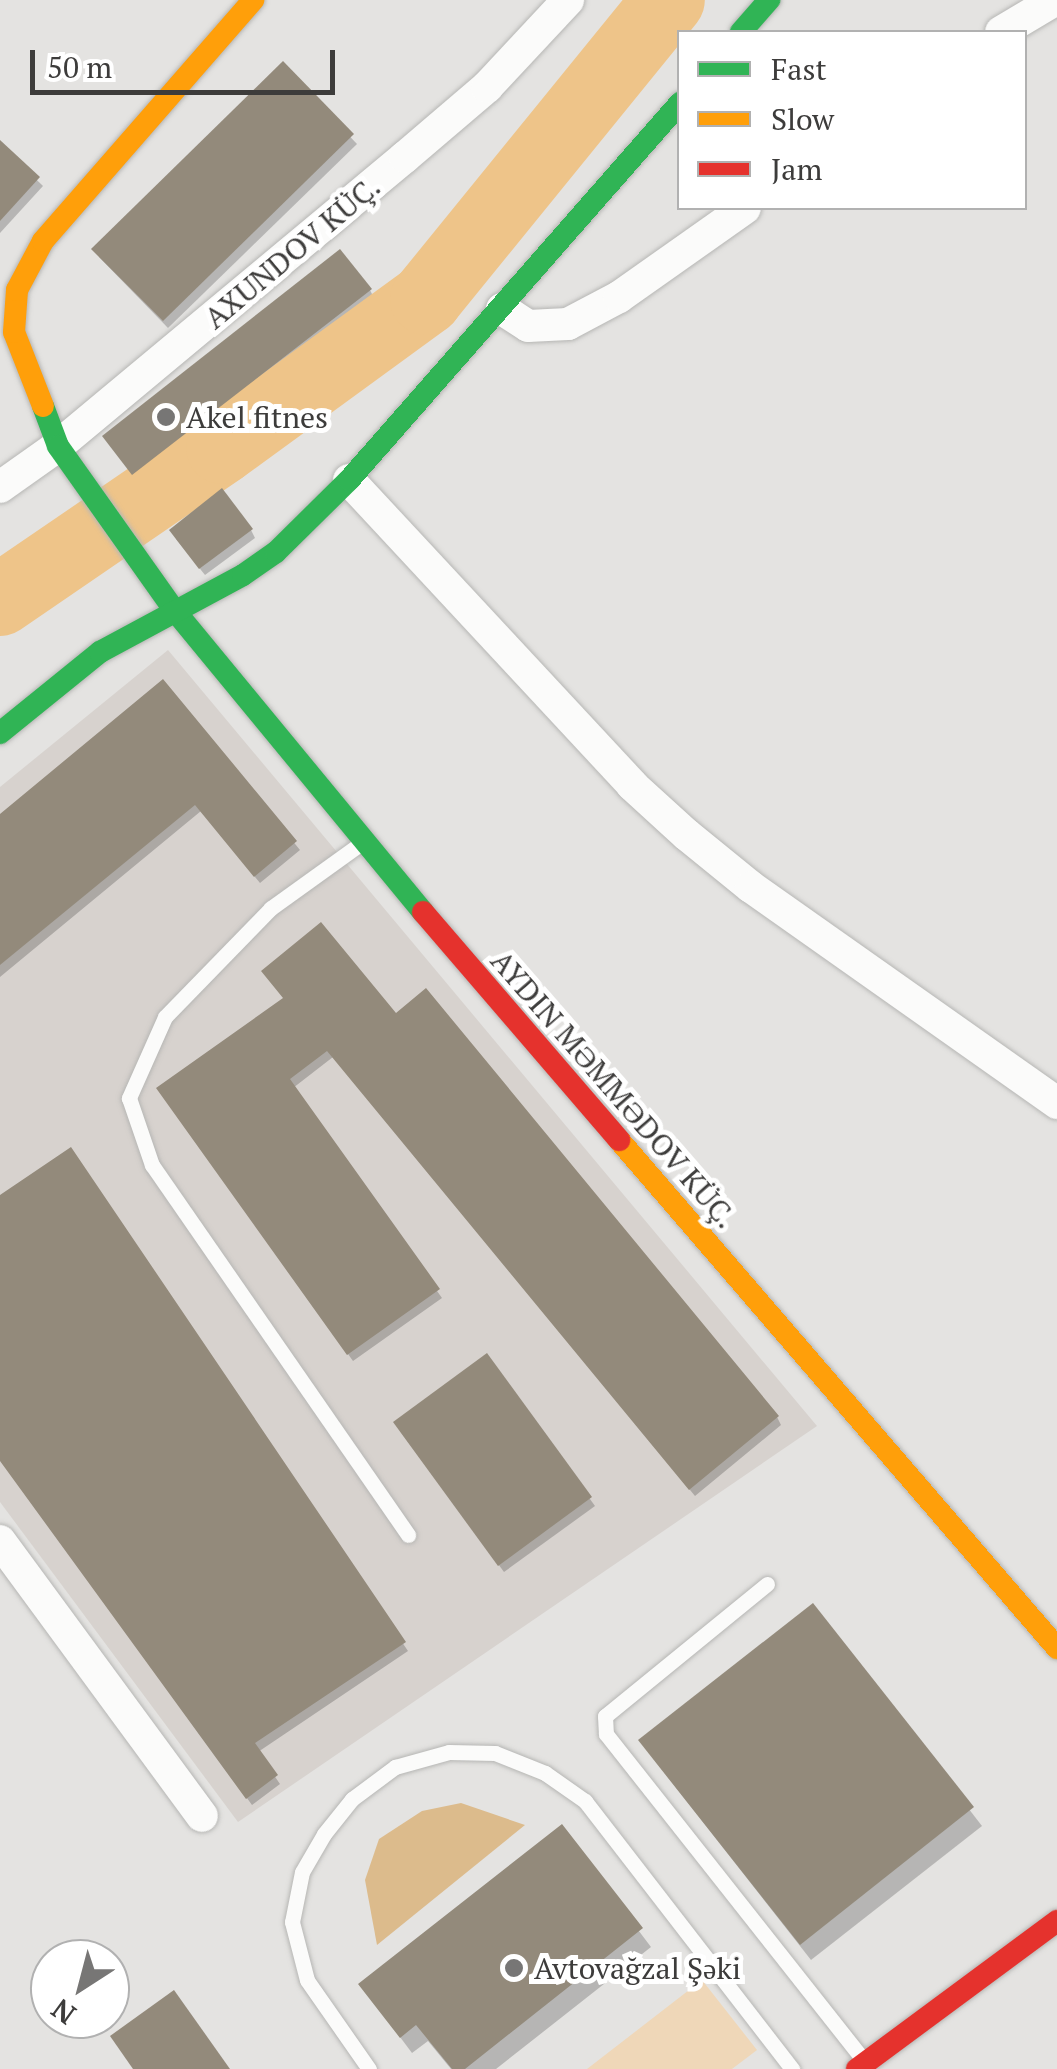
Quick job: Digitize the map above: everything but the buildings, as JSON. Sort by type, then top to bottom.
[{"type":"street","points":[[253,0],[43,242],[17,290],[7,332],[58,446],[174,611],[362,842],[1057,1648]]},
{"type":"street","name":"AXUNDOV KÜÇ.","points":[[0,487],[58,446],[487,87],[568,0]]},
{"type":"street","points":[[743,30],[769,0]]},
{"type":"street","points":[[1004,30],[1055,0]]},
{"type":"street","points":[[0,733],[100,652],[244,576],[276,552],[349,480],[677,106]]},
{"type":"street","points":[[502,309],[528,326],[568,324],[620,297],[743,210]]},
{"type":"street","points":[[349,480],[632,786],[751,887],[1057,1103]]},
{"type":"street","points":[[0,1541],[202,1816]]},
{"type":"street","points":[[864,2067],[1057,1920]]},
{"type":"lane","points":[[362,842],[271,908],[164,1017],[129,1098],[152,1165],[408,1535]]},
{"type":"lane","points":[[767,1584],[605,1716],[606,1734],[864,2067]]},
{"type":"lane","points":[[369,2069],[307,1980],[292,1922],[302,1872],[352,1799],[395,1766],[449,1752],[495,1752],[545,1773],[585,1800],[792,2069]]},
{"type":"shaded area","points":[[168,650],[817,1426],[238,1822],[0,1502],[0,787]]},
{"type":"shaded area","points":[[461,1803],[525,1825],[377,1945],[365,1880],[379,1839],[422,1811]]},
{"type":"shaded area","points":[[702,1980],[757,2050],[732,2069],[587,2069]]},
{"type":"waterway","points":[[0,600],[222,448],[426,299],[669,0]]},
{"type":"traffic: fast","points":[[743,30],[769,0]]},
{"type":"traffic: fast","points":[[0,733],[100,652],[243,575],[276,552],[349,480],[677,106]]},
{"type":"traffic: fast","points":[[43,406],[58,446],[175,611],[423,912]]},
{"type":"traffic: slow","points":[[43,406],[14,332],[17,290],[43,241],[253,0]]},
{"type":"traffic: slow","points":[[619,1140],[1057,1648]]},
{"type":"traffic: jam","points":[[423,912],[619,1140]]},
{"type":"traffic: jam","points":[[857,2069],[1057,1921]]},
{"type":"place","name":"Akel fitnes","points":[[166,417]]},
{"type":"place","name":"Avtovağzal Şəki","points":[[514,1968]]}]
